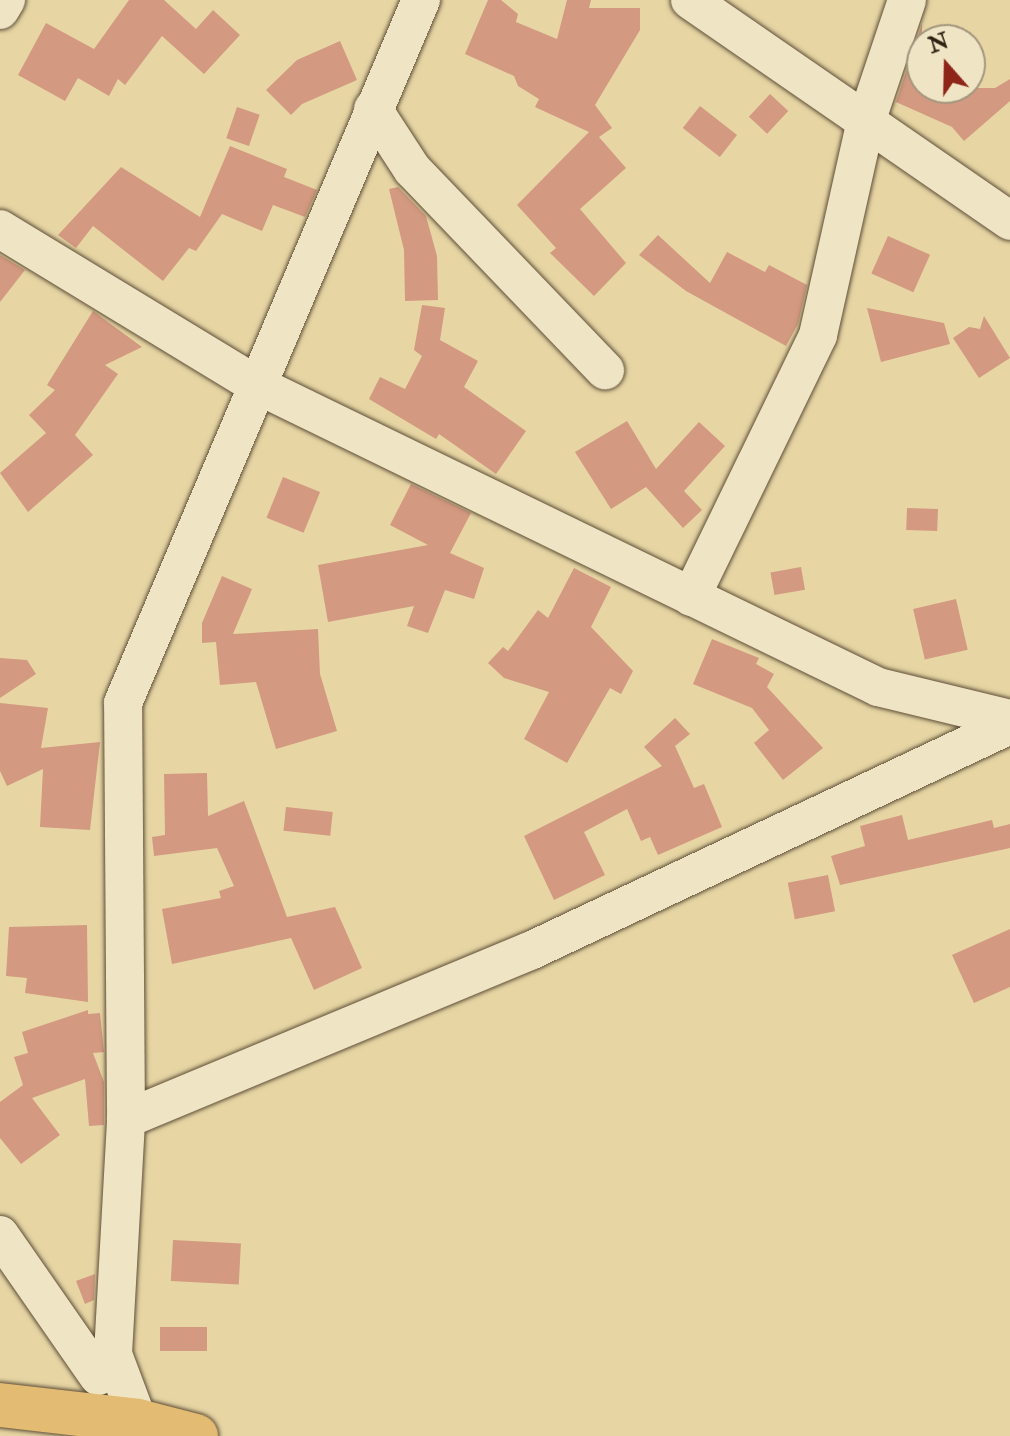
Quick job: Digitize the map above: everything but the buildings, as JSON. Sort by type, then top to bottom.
[{"type":"highway","points":[[0,1405],[138,1421],[196,1436]]},
{"type":"street","points":[[0,10],[6,0]]},
{"type":"street","points":[[73,1413],[106,1365],[126,1119],[123,703],[421,0]]},
{"type":"street","points":[[690,0],[865,125],[1010,221]]},
{"type":"street","points":[[691,597],[818,335],[865,125],[907,0]]},
{"type":"street","points":[[373,109],[412,169],[605,370]]},
{"type":"street","points":[[0,229],[257,385],[691,597],[878,687],[1010,722]]},
{"type":"street","points":[[126,1119],[530,951],[1010,722]]},
{"type":"street","points":[[0,1235],[106,1365],[138,1421]]}]
